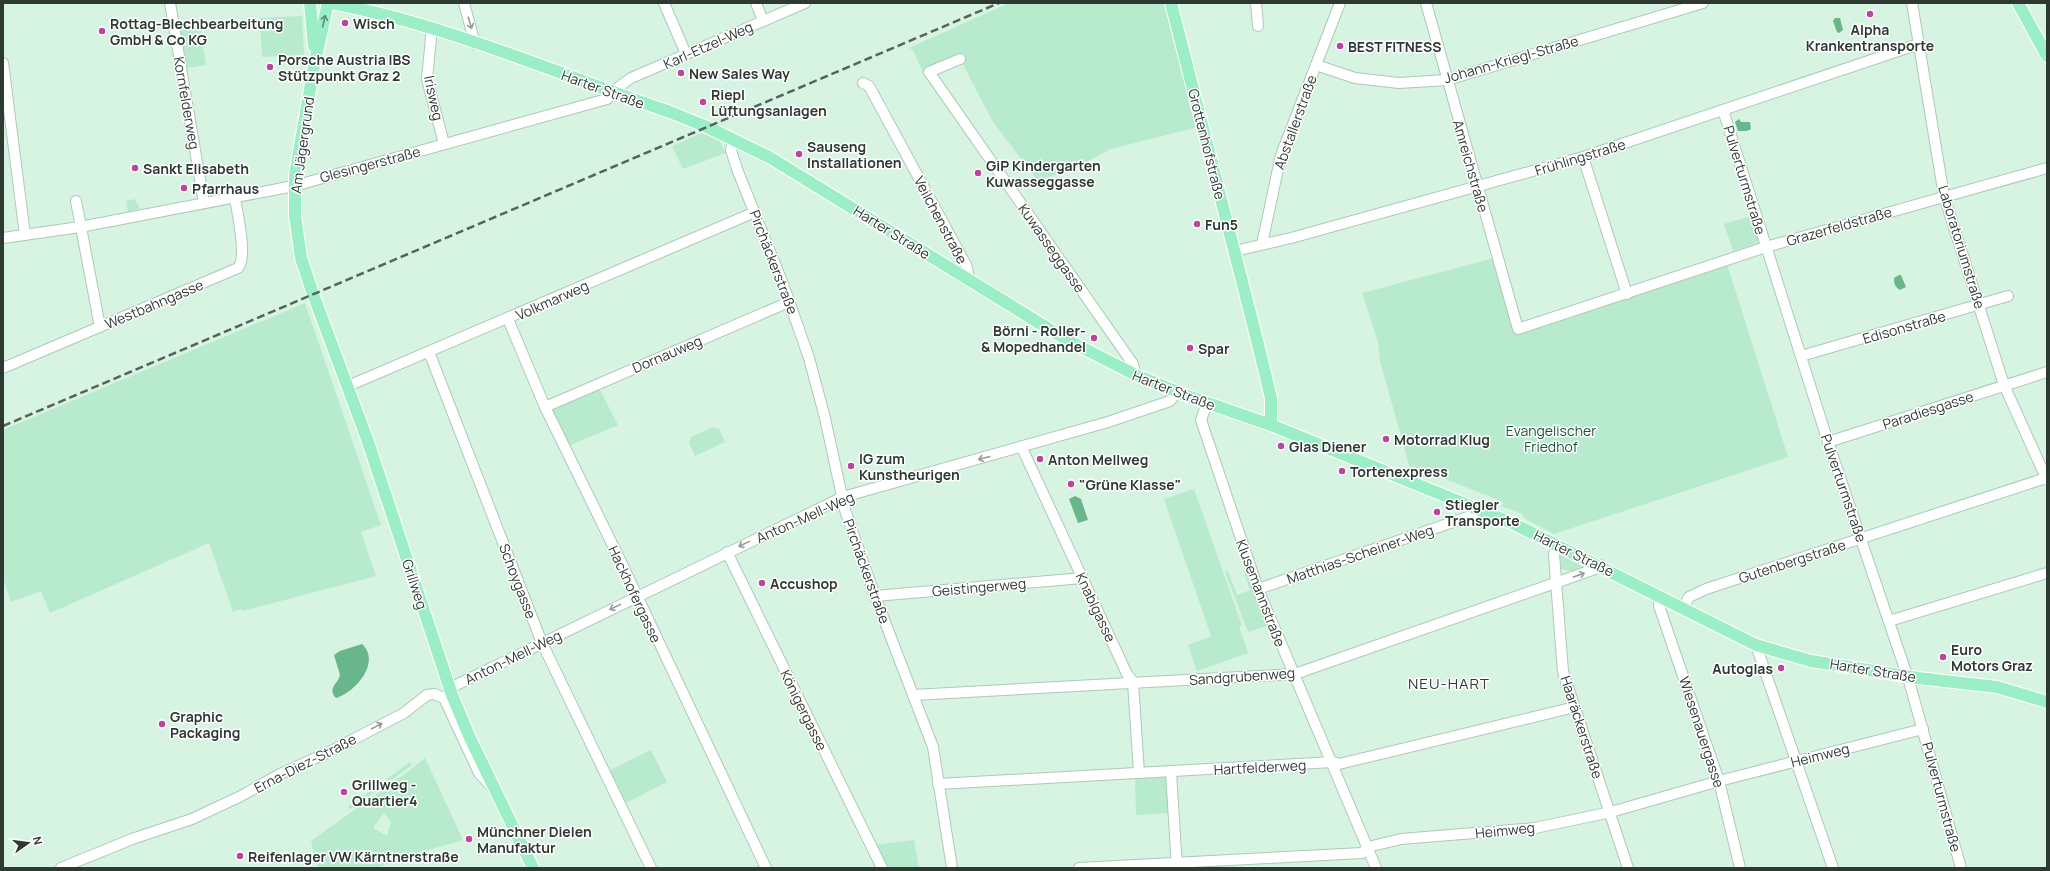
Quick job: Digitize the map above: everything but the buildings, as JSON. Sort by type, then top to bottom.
[{"type":"main road","name":"Am Jägergrund","points":[[310,3],[314,66]]},
{"type":"main road","name":"Am Jägergrund","points":[[313,294],[297,240],[294,186],[314,66],[329,3]]},
{"type":"main road","name":"Harter Straße","points":[[329,3],[392,16],[432,28],[670,112],[734,140],[768,157],[804,178],[1067,340],[1136,375],[1177,392],[1271,426],[1485,511],[1556,544],[1756,645],[1811,661],[1907,676],[1997,687],[2047,702]]},
{"type":"main road","name":"Grottenhofstraße","points":[[1171,3],[1271,398],[1271,426]]},
{"type":"main road","points":[[2018,3],[2044,44],[2047,56]]},
{"type":"main road","name":"Grillweg","points":[[313,294],[348,386],[450,688],[470,738],[533,868]]},
{"type":"street","name":"Kornfelderweg","points":[[170,3],[204,203]]},
{"type":"street","points":[[464,3],[475,44]]},
{"type":"street","points":[[664,3],[686,54]]},
{"type":"street","points":[[756,3],[763,21]]},
{"type":"street","name":"Karl-Etzel-Weg","points":[[614,93],[631,78],[805,3]]},
{"type":"street","points":[[1256,3],[1258,26]]},
{"type":"street","name":"Abstallerstraße","points":[[1262,244],[1281,155],[1340,3]]},
{"type":"street","name":"Amreichstraße","points":[[1426,3],[1518,329]]},
{"type":"street","name":"Johann-Kriegl-Straße","points":[[1316,65],[1355,78],[1399,84],[1447,80],[1703,3]]},
{"type":"street","name":"Laboratoriumstraße","points":[[1912,3],[1944,196],[2004,385],[2046,479]]},
{"type":"street","name":"Irisweg","points":[[432,28],[427,79],[444,144]]},
{"type":"street","name":"Frühlingstraße","points":[[1235,251],[1292,238],[1583,157],[1919,44]]},
{"type":"street","name":"Kuwasseggasse","points":[[960,59],[929,72],[1133,364],[1136,375]]},
{"type":"street","points":[[3,63],[25,235]]},
{"type":"street","name":"Veilchenstraße","points":[[863,82],[869,86],[966,265],[968,273],[966,277]]},
{"type":"street","name":"Glesingerstraße","points":[[3,238],[80,227],[294,186],[608,99],[614,93]]},
{"type":"street","name":"Pulverturmstraße","points":[[1723,110],[1828,442],[1862,538],[1907,676],[1961,868]]},
{"type":"street","name":"Pirchäckerstraße","points":[[734,140],[731,150],[790,302],[818,392],[845,510],[875,596],[933,747],[952,868]]},
{"type":"street","points":[[1583,157],[1627,294]]},
{"type":"street","name":"Grazerfeldstraße","points":[[1518,329],[1766,247],[2047,168]]},
{"type":"street","name":"Westbahngasse","points":[[3,368],[238,268],[242,264],[243,254],[235,198]]},
{"type":"street","points":[[76,201],[100,327]]},
{"type":"street","name":"Volkmarweg","points":[[348,386],[508,319],[755,212]]},
{"type":"street","name":"Edisonstraße","points":[[1801,356],[2008,296]]},
{"type":"street","name":"Dornauweg","points":[[544,408],[790,302]]},
{"type":"street","name":"Hackhofergasse","points":[[508,319],[544,408],[766,868]]},
{"type":"street","name":"Schoygasse","points":[[429,352],[542,643],[651,868]]},
{"type":"street","name":"Paradiesgasse","points":[[1828,442],[2047,372]]},
{"type":"street","name":"Anton-Mell-Weg","points":[[450,688],[727,552],[843,497],[1022,448],[1170,401],[1177,392]]},
{"type":"street","name":"Klusemannstraße","points":[[1207,403],[1201,420],[1203,429],[1258,589],[1333,762],[1376,868]]},
{"type":"street","name":"Knablgasse","points":[[1022,448],[1127,674],[1133,682],[1139,773]]},
{"type":"street","name":"Gutenbergstraße","points":[[1683,608],[1689,597],[1706,588],[2046,479]]},
{"type":"street","name":"Matthias-Scheiner-Weg","points":[[1258,589],[1485,511]]},
{"type":"street","name":"Haaräckerstraße","points":[[1556,544],[1554,555],[1563,672],[1611,812],[1628,868]]},
{"type":"street","name":"Königergasse","points":[[727,552],[882,868]]},
{"type":"street","points":[[1557,582],[1596,569],[1600,566]]},
{"type":"street","points":[[1889,621],[2047,573]]},
{"type":"street","name":"Geistingerweg","points":[[875,596],[1083,578]]},
{"type":"street","name":"Sandgrubenweg","points":[[913,695],[916,693],[1295,674],[1557,582]]},
{"type":"street","name":"Wiesenauergasse","points":[[1660,597],[1659,606],[1719,781],[1740,868]]},
{"type":"street","points":[[1756,645],[1833,868]]},
{"type":"street","name":"Erna-Diez-Straße","points":[[61,868],[132,839],[192,819],[292,768],[329,752],[404,713],[427,695],[434,694],[444,698],[479,773],[495,791]]},
{"type":"street","name":"Hartfelderweg","points":[[938,784],[1333,762],[1340,764],[1575,706]]},
{"type":"street","name":"Heimweg","points":[[1079,868],[1177,866],[1362,853],[1368,846],[1401,839],[1535,828],[1611,812],[1719,781],[1923,729]]},
{"type":"street","points":[[1171,772],[1177,866]]},
{"type":"green space","points":[[1009,3],[1166,3],[1198,127],[1111,149],[1078,166],[1038,181],[993,122],[960,59],[923,72],[913,50],[909,48]]},
{"type":"green space","points":[[302,16],[304,55],[262,57],[260,18]]},
{"type":"green space","points":[[201,19],[201,34],[206,65],[186,68],[178,23]]},
{"type":"green space","points":[[702,133],[719,140],[726,153],[683,169],[672,146]]},
{"type":"green space","points":[[135,199],[140,209],[128,212],[126,201]]},
{"type":"green space","points":[[1751,216],[1759,239],[1757,243],[1733,251],[1724,224]]},
{"type":"green space","name":"Evangelischer Friedhof","points":[[1494,258],[1523,331],[1727,264],[1788,457],[1554,534],[1524,518],[1522,514],[1501,506],[1503,502],[1433,474],[1421,478],[1411,472],[1380,361],[1378,342],[1362,293]]},
{"type":"green space","points":[[305,303],[381,525],[361,532],[376,576],[243,611],[242,609],[233,612],[209,543],[50,613],[41,591],[11,602],[3,579],[3,430]]},
{"type":"green space","points":[[599,388],[618,425],[566,447],[552,410],[555,407]]},
{"type":"green space","points":[[713,427],[719,429],[725,442],[695,456],[689,443],[691,437]]},
{"type":"green space","points":[[1194,489],[1242,626],[1239,627],[1248,653],[1197,671],[1188,645],[1211,636],[1164,499]]},
{"type":"green space","points":[[1562,553],[1588,566],[1577,573],[1558,568],[1557,556]]},
{"type":"green space","points":[[1228,571],[1237,595],[1250,590],[1244,572],[1246,572],[1267,626],[1248,632],[1225,572]]},
{"type":"green space","points":[[651,750],[667,782],[624,804],[608,771]]},
{"type":"green space","points":[[425,758],[463,840],[397,859],[378,868],[318,868],[311,841]],"holes":[[[384,813],[391,822],[387,836],[373,828]]]},
{"type":"green space","points":[[410,762],[412,765],[382,787],[380,784]]},
{"type":"green space","points":[[1135,776],[1166,776],[1168,779],[1170,813],[1136,815]]},
{"type":"green space","points":[[377,786],[379,789],[350,809],[348,807]]},
{"type":"green space","points":[[914,840],[919,868],[885,868],[874,845]]},
{"type":"shaded area","points":[[1835,18],[1840,18],[1843,30],[1839,33],[1837,32],[1833,21]]},
{"type":"shaded area","points":[[1739,119],[1741,122],[1750,122],[1751,129],[1747,131],[1738,131],[1735,122]]},
{"type":"shaded area","points":[[1901,275],[1906,287],[1900,290],[1896,286],[1894,280],[1894,278]]},
{"type":"shaded area","points":[[1075,496],[1081,499],[1088,520],[1078,523],[1069,499]]},
{"type":"shaded area","points":[[362,644],[367,652],[369,660],[367,668],[357,684],[343,695],[336,698],[333,689],[340,675],[334,655],[340,651]]},
{"type":"railway","points":[[3,426],[999,3]]},
{"type":"place","name":"Alpha Krankentransporte","points":[[1870,14]]},
{"type":"place","name":"Wisch","points":[[345,23]]},
{"type":"place","name":"Rottag-Blechbearbeitung GmbH & Co KG","points":[[102,31]]},
{"type":"place","name":"BEST FITNESS","points":[[1340,46]]},
{"type":"place","name":"Porsche Austria IBS Stützpunkt Graz 2","points":[[270,67]]},
{"type":"place","name":"New Sales Way","points":[[681,73]]},
{"type":"place","name":"Riepl Lüftungsanlagen","points":[[703,102]]},
{"type":"place","name":"Sauseng Installationen","points":[[799,154]]},
{"type":"place","name":"Sankt Elisabeth","points":[[135,168]]},
{"type":"place","name":"GiP Kindergarten Kuwasseggasse","points":[[978,173]]},
{"type":"place","name":"Pfarrhaus","points":[[184,188]]},
{"type":"place","name":"Fun5","points":[[1197,224]]},
{"type":"place","name":"Börni - Roller- & Mopedhandel","points":[[1094,338]]},
{"type":"place","name":"Spar","points":[[1190,348]]},
{"type":"place","name":"Motorrad Klug","points":[[1386,439]]},
{"type":"place","name":"Glas Diener","points":[[1281,446]]},
{"type":"place","name":"Anton Mellweg","points":[[1040,459]]},
{"type":"place","name":"IG zum Kunstheurigen","points":[[851,466]]},
{"type":"place","name":"Tortenexpress","points":[[1342,471]]},
{"type":"place","name":"\"Grüne Klasse\"","points":[[1071,484]]},
{"type":"place","name":"Stiegler Transporte","points":[[1437,512]]},
{"type":"place","name":"Accushop","points":[[762,583]]},
{"type":"place","name":"Euro Motors Graz","points":[[1943,657]]},
{"type":"place","name":"Autoglas","points":[[1781,668]]},
{"type":"place","name":"Graphic Packaging","points":[[162,724]]},
{"type":"place","name":"Grillweg - Quartier4","points":[[344,792]]},
{"type":"place","name":"Münchner Dielen Manufaktur","points":[[469,839]]},
{"type":"place","name":"Reifenlager VW Kärntnerstraße","points":[[240,856]]},
{"type":"district","name":"NEU-HART","points":[[1449,683]]}]
